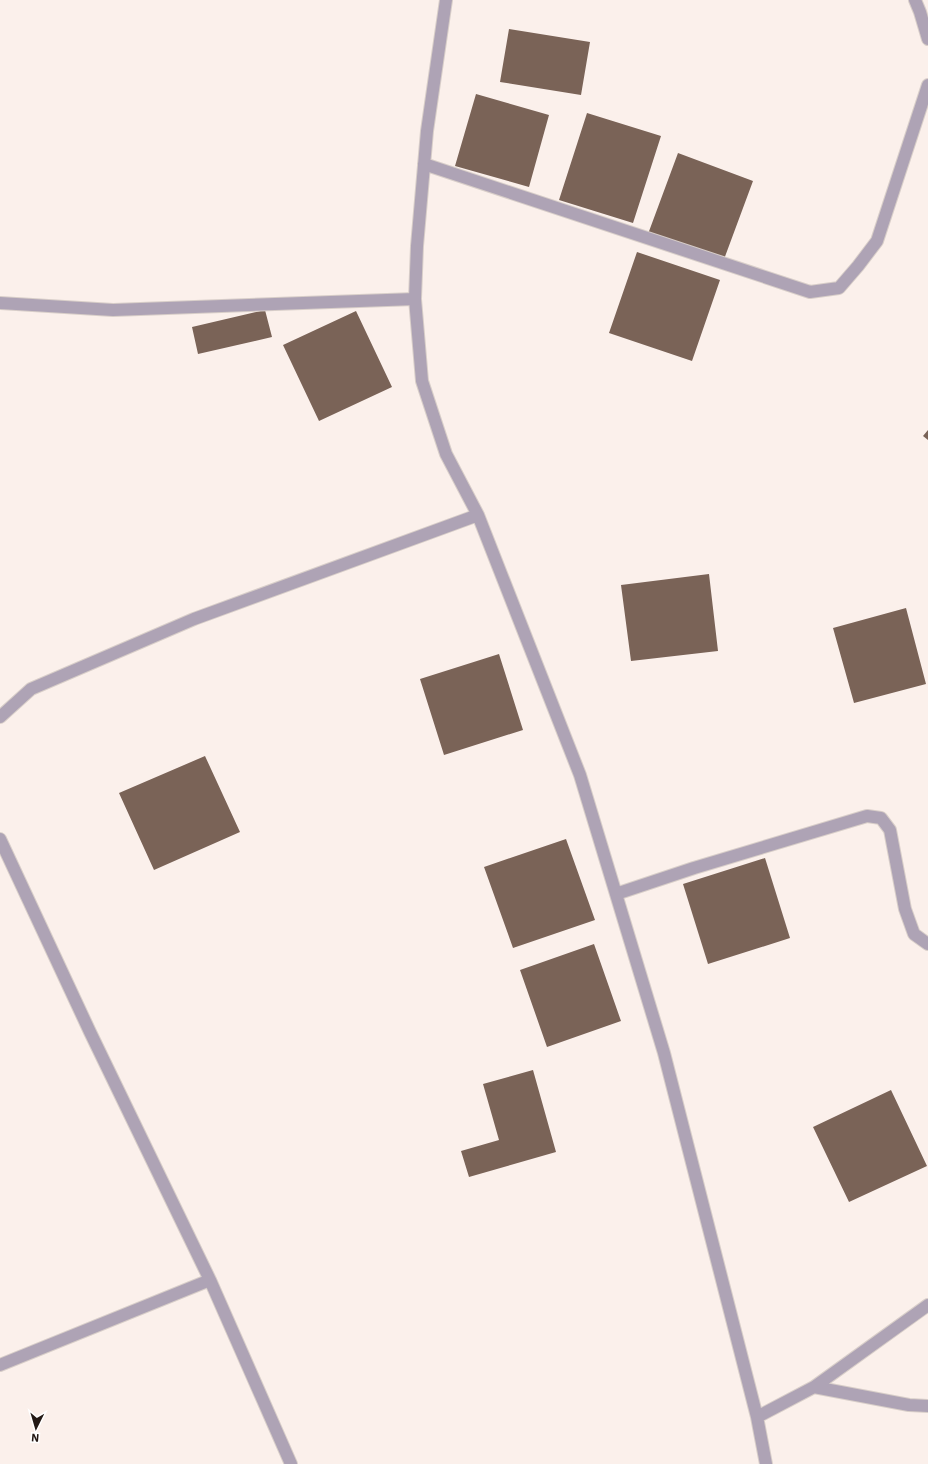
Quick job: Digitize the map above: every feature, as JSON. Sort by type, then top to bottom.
[{"type":"street","points":[[446,0],[427,131],[417,246],[415,300],[422,381],[446,454],[478,515],[580,775],[664,1053],[757,1417],[766,1464]]},
{"type":"street","points":[[915,0],[928,39]]},
{"type":"street","points":[[424,164],[810,292],[838,288],[858,266],[877,241],[928,85]]},
{"type":"street","points":[[0,303],[113,310],[415,300]]},
{"type":"street","points":[[0,717],[31,689],[194,619],[478,515]]},
{"type":"street","points":[[616,894],[694,868],[867,816],[880,818],[890,830],[905,909],[914,934],[928,944]]},
{"type":"street","points":[[0,839],[87,1025],[210,1280],[291,1464]]},
{"type":"street","points":[[0,1365],[210,1280]]},
{"type":"street","points":[[757,1417],[814,1387],[928,1305]]},
{"type":"street","points":[[814,1387],[909,1405],[928,1406]]},
{"type":"building","points":[[509,29],[590,42],[581,95],[500,82]]},
{"type":"building","points":[[476,94],[549,115],[529,187],[455,166]]},
{"type":"building","points":[[587,113],[661,136],[633,223],[559,200]]},
{"type":"building","points":[[678,153],[753,181],[723,262],[648,234]]},
{"type":"building","points":[[637,252],[720,280],[692,361],[609,333]]},
{"type":"building","points":[[265,310],[272,337],[198,354],[192,327]]},
{"type":"building","points":[[356,311],[392,387],[319,421],[283,345]]},
{"type":"building","points":[[928,430],[928,440],[923,436]]},
{"type":"building","points":[[709,574],[718,651],[631,661],[621,585]]},
{"type":"building","points":[[906,608],[926,684],[854,703],[833,628]]},
{"type":"building","points":[[499,654],[523,730],[444,755],[420,679]]},
{"type":"building","points":[[205,756],[240,832],[154,870],[119,793]]},
{"type":"building","points":[[566,839],[595,920],[513,948],[484,867]]},
{"type":"building","points":[[765,858],[790,938],[708,964],[683,884]]},
{"type":"building","points":[[594,944],[621,1021],[547,1047],[520,970]]},
{"type":"building","points":[[533,1070],[556,1152],[469,1177],[461,1151],[499,1140],[483,1084]]},
{"type":"building","points":[[891,1090],[927,1166],[849,1202],[813,1127]]}]
